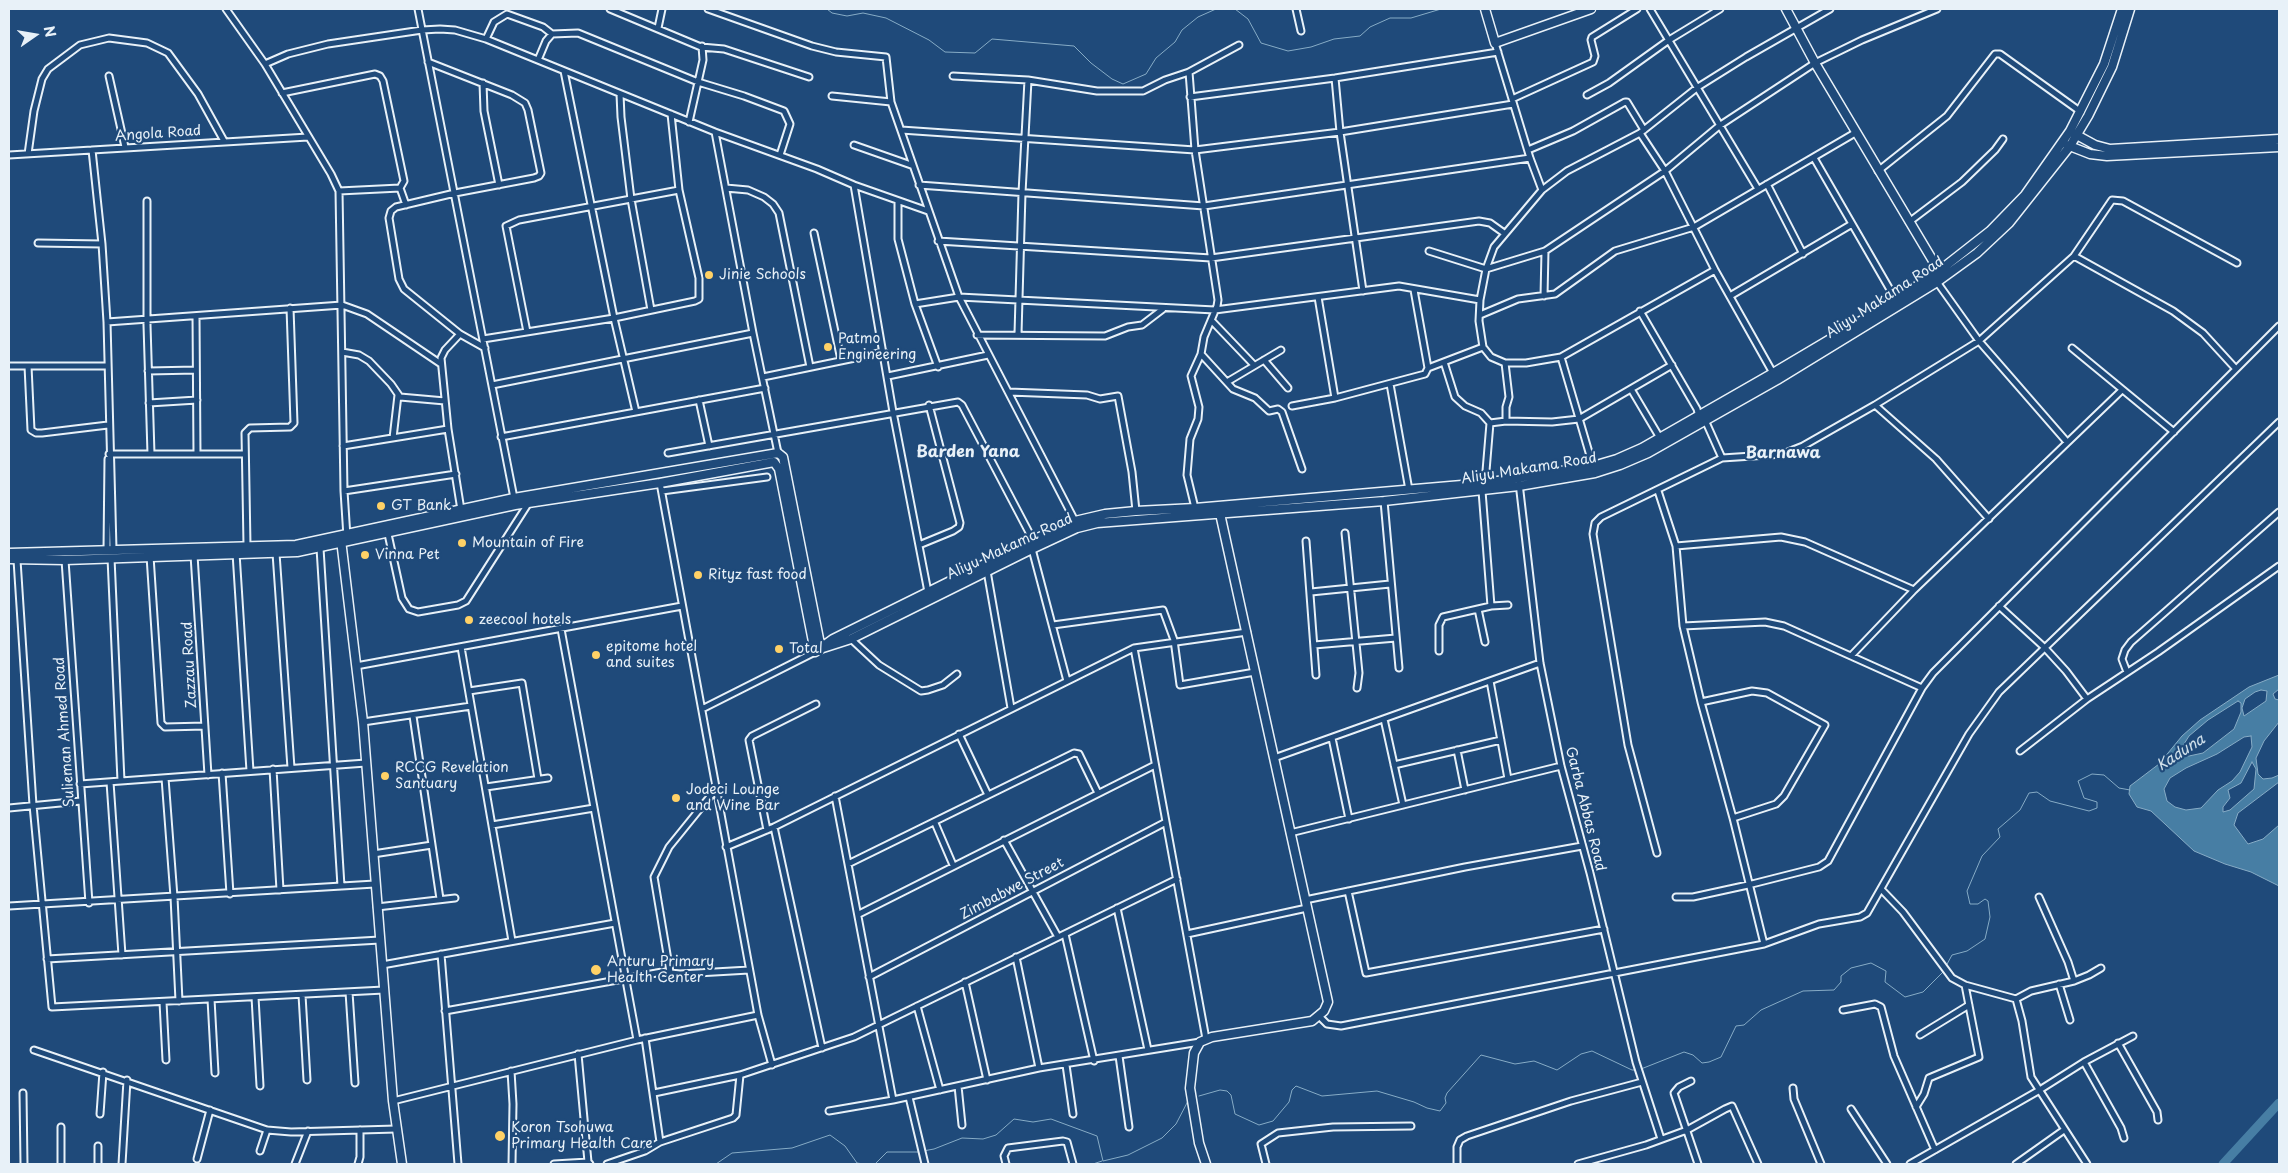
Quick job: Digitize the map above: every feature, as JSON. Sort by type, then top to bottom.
[{"type":"street","points":[[226,9],[265,64],[339,191],[344,539],[363,722],[393,1101],[402,1164]]},
{"type":"street","points":[[418,9],[514,498]]},
{"type":"street","points":[[610,9],[702,46],[724,49],[809,76]]},
{"type":"street","points":[[658,28],[662,9]]},
{"type":"street","points":[[708,9],[812,46],[836,52],[884,56],[888,61],[892,102],[911,165],[959,297],[1075,521]]},
{"type":"street","points":[[1296,9],[1301,31]]},
{"type":"street","points":[[1485,9],[1530,158],[1542,190]]},
{"type":"street","points":[[1494,43],[1591,9]]},
{"type":"street","points":[[901,130],[1195,150],[1340,132],[1513,102],[1593,62],[1595,56],[1592,37],[1637,9]]},
{"type":"street","points":[[1650,9],[1758,189]]},
{"type":"street","points":[[1586,95],[1609,83],[1669,40],[1720,9]]},
{"type":"street","points":[[1786,9],[1795,29],[1855,133],[1939,271]]},
{"type":"street","points":[[1715,270],[1561,356],[1526,362],[1505,363],[1491,357],[1483,347],[1480,300],[1486,269],[1494,247],[1542,190],[1567,171],[1642,132],[1698,87],[1830,9]]},
{"type":"street","points":[[1429,251],[1486,269],[1545,251],[1664,171],[1720,126],[1815,63],[1921,12],[1938,9]]},
{"type":"street","name":"Aliyu Makama Road","points":[[2074,133],[2081,112],[2104,64],[2122,9]]},
{"type":"street","name":"Aliyu Makama Road","points":[[1519,482],[1617,459],[1702,419],[1937,282],[1977,253],[2009,224],[2074,133],[2112,67],[2130,9]]},
{"type":"street","points":[[486,39],[494,22],[507,14],[543,28],[552,34],[578,33],[698,82],[784,111],[790,124],[780,156]]},
{"type":"street","points":[[265,64],[288,54],[328,44],[440,28],[455,30],[486,39],[689,122],[898,202],[928,211]]},
{"type":"street","points":[[538,60],[546,41],[552,34]]},
{"type":"street","points":[[28,154],[34,111],[42,79],[48,69],[80,45],[109,38],[121,38],[148,43],[168,53],[198,94],[224,141]]},
{"type":"street","points":[[953,76],[1028,80],[1097,91],[1143,91],[1165,80],[1189,72],[1239,45]]},
{"type":"street","points":[[689,122],[703,60],[702,46]]},
{"type":"street","points":[[1190,97],[1334,78],[1498,52]]},
{"type":"street","points":[[1878,171],[1947,116],[1995,54],[2000,54],[2081,112]]},
{"type":"street","points":[[428,62],[484,83],[525,103],[541,173],[534,178],[455,193],[406,205],[391,211],[389,218],[399,279],[404,289],[460,334],[485,348]]},
{"type":"street","points":[[564,71],[614,318],[636,412]]},
{"type":"street","points":[[1189,72],[1195,150],[1218,300],[1204,337],[1201,354],[1191,376],[1199,407],[1198,419],[1190,439],[1187,475],[1195,508]]},
{"type":"street","points":[[282,93],[375,74],[380,76],[383,81],[404,181],[400,188],[406,205]]},
{"type":"street","points":[[109,76],[125,148]]},
{"type":"street","points":[[1334,78],[1363,292]]},
{"type":"street","points":[[1018,334],[1022,193],[1028,80]]},
{"type":"street","points":[[484,83],[484,111],[499,184]]},
{"type":"street","points":[[620,94],[631,199],[651,310]]},
{"type":"street","points":[[832,96],[892,102]]},
{"type":"street","points":[[1528,150],[1573,131],[1627,102],[1715,270],[1773,374]]},
{"type":"street","points":[[483,339],[614,318],[699,299],[700,294],[679,190],[671,114]]},
{"type":"street","points":[[702,709],[818,651],[792,517],[783,457],[778,453],[753,333],[716,132]]},
{"type":"street","points":[[1480,315],[1518,299],[1544,296],[1561,290],[1615,251],[1694,227],[1855,133]]},
{"type":"street","points":[[2074,133],[2095,145],[2110,149],[2279,139]]},
{"type":"street","name":"Angola Road","points":[[9,155],[308,137]]},
{"type":"street","points":[[1909,222],[1962,182],[1995,150],[2003,139]]},
{"type":"street","points":[[2067,144],[2090,154],[2107,156],[2279,147]]},
{"type":"street","name":"Aliyu Makama Road","points":[[818,651],[833,639],[1033,540],[1075,521],[1105,514],[1195,508],[1219,510],[1384,501],[1595,473],[1620,465],[1648,452],[1773,374],[1841,338],[1939,271],[1990,231],[2067,144]]},
{"type":"street","points":[[854,145],[911,165]]},
{"type":"street","points":[[92,150],[102,244],[107,322],[110,549]]},
{"type":"street","points":[[919,185],[1204,206],[1530,158]]},
{"type":"street","points":[[1814,158],[1896,300]]},
{"type":"street","points":[[1766,184],[1804,254]]},
{"type":"street","points":[[854,185],[893,412],[928,592]]},
{"type":"street","points":[[339,191],[400,188]]},
{"type":"street","points":[[726,188],[748,190],[764,197],[779,212],[810,367]]},
{"type":"street","points":[[527,332],[506,226],[519,220],[679,190]]},
{"type":"street","points":[[1658,853],[1628,745],[1593,534],[1595,523],[1601,517],[1658,491],[1722,458],[1783,454],[1804,446],[1979,341],[2074,256],[2109,201],[2117,199],[2237,263]]},
{"type":"street","points":[[147,200],[147,319],[151,454]]},
{"type":"street","points":[[898,202],[898,239],[915,304],[938,367]]},
{"type":"street","points":[[938,241],[1211,258],[1479,221],[1490,223],[1504,233]]},
{"type":"street","points":[[1730,296],[1852,224]]},
{"type":"street","points":[[814,233],[841,360]]},
{"type":"street","points":[[38,243],[102,244]]},
{"type":"street","points":[[1544,296],[1545,251]]},
{"type":"street","points":[[2074,256],[2173,311],[2203,333],[2236,369]]},
{"type":"street","points":[[1937,282],[1979,341],[2067,442]]},
{"type":"street","points":[[915,304],[959,297],[1215,310],[1399,286],[1480,300]]},
{"type":"street","points":[[1292,406],[1335,398],[1425,374],[1428,368],[1414,290]]},
{"type":"street","points":[[1318,297],[1335,398]]},
{"type":"street","points":[[107,322],[342,305],[367,314],[441,364]]},
{"type":"street","points":[[247,545],[246,430],[290,426],[294,423],[290,308]]},
{"type":"street","points":[[977,335],[1105,336],[1128,327],[1134,328],[1142,325],[1163,308]]},
{"type":"street","points":[[1640,311],[1697,409],[1722,458]]},
{"type":"street","points":[[196,316],[197,454]]},
{"type":"street","points":[[1211,320],[1254,365]]},
{"type":"street","points":[[1676,897],[1693,897],[1748,885],[1819,867],[1828,861],[1922,688],[1934,673],[1998,606],[2279,326]]},
{"type":"street","points":[[492,385],[753,333]]},
{"type":"street","points":[[460,334],[445,350],[441,358],[441,364],[448,430],[461,510]]},
{"type":"street","points":[[1428,368],[1483,347]]},
{"type":"street","points":[[2072,348],[2174,432]]},
{"type":"street","points":[[1227,382],[1281,350]]},
{"type":"street","points":[[342,352],[359,355],[369,361],[391,384],[398,395],[404,398],[445,401]]},
{"type":"street","points":[[763,377],[884,352]]},
{"type":"street","points":[[1201,354],[1233,389],[1255,398],[1269,411],[1278,410],[1282,412],[1302,469]]},
{"type":"street","points":[[888,376],[988,356]]},
{"type":"street","points":[[1561,356],[1593,466]]},
{"type":"street","points":[[1264,360],[1288,388]]},
{"type":"street","points":[[1444,362],[1456,397],[1465,406],[1481,413],[1490,423],[1484,487],[1491,606]]},
{"type":"street","points":[[1505,363],[1508,397],[1506,421]]},
{"type":"street","points":[[1490,423],[1506,421],[1552,422],[1579,419],[1672,365]]},
{"type":"street","points":[[9,366],[108,366]]},
{"type":"street","points":[[28,366],[31,430],[36,433],[42,433],[108,425]]},
{"type":"street","points":[[148,371],[196,370]]},
{"type":"street","points":[[1390,384],[1409,490]]},
{"type":"street","points":[[501,437],[765,388]]},
{"type":"street","points":[[1631,389],[1660,438]]},
{"type":"street","points":[[1851,656],[1914,590],[2122,390]]},
{"type":"street","points":[[1009,392],[1087,395],[1100,399],[1118,396],[1132,472],[1136,511]]},
{"type":"street","points":[[393,438],[398,395]]},
{"type":"street","points":[[149,403],[197,400]]},
{"type":"street","points":[[699,400],[709,446]]},
{"type":"street","points":[[668,453],[929,405],[953,401],[958,402],[962,405],[1033,540]]},
{"type":"street","points":[[919,546],[953,531],[959,527],[960,523],[929,405]]},
{"type":"street","points":[[1875,405],[1930,453],[1989,519]]},
{"type":"street","points":[[1320,1017],[1327,1024],[1341,1026],[1764,944],[1819,924],[1860,917],[1867,913],[1969,734],[1999,692],[2279,422]]},
{"type":"street","points":[[343,446],[448,430]]},
{"type":"street","points":[[9,553],[65,560],[276,553],[320,548],[344,539],[514,498],[778,453]]},
{"type":"street","points":[[109,454],[245,454]]},
{"type":"street","points":[[661,487],[774,462],[779,469],[792,517]]},
{"type":"street","points":[[344,491],[456,474]]},
{"type":"street","points":[[9,560],[110,549],[296,544],[344,539],[388,534],[515,505],[616,490],[767,477]]},
{"type":"street","points":[[614,481],[616,490]]},
{"type":"street","name":"Garba Abbas Road","points":[[1519,482],[1540,663],[1561,766],[1615,972],[1636,1062],[1660,1139]]},
{"type":"street","points":[[661,487],[749,970],[758,1015],[772,1065]]},
{"type":"street","name":"Aliyu Makama Road","points":[[818,651],[851,639],[1077,528],[1097,523],[1409,490],[1484,487]]},
{"type":"street","points":[[1658,491],[1676,546],[1683,626],[1764,944]]},
{"type":"street","points":[[1384,501],[1399,668]]},
{"type":"street","points":[[388,534],[402,598],[409,609],[418,612],[458,605],[466,601],[528,504]]},
{"type":"street","points":[[829,1111],[909,1097],[1039,1068],[1119,1056],[1312,1021],[1320,1017],[1324,1011],[1328,1002],[1219,510]]},
{"type":"street","points":[[2127,672],[2122,659],[2125,650],[2131,642],[2279,512]]},
{"type":"street","points":[[1345,532],[1359,673],[1357,688]]},
{"type":"street","points":[[1676,546],[1781,537],[1805,542],[1914,590]]},
{"type":"street","points":[[1306,541],[1316,675]]},
{"type":"street","points":[[320,548],[341,886]]},
{"type":"street","points":[[1032,549],[1067,681]]},
{"type":"street","points":[[236,553],[250,771]]},
{"type":"street","points":[[276,553],[291,768]]},
{"type":"street","name":"Zazzau Road","points":[[194,555],[208,775]]},
{"type":"street","points":[[150,556],[161,723],[166,727],[205,726]]},
{"type":"street","points":[[110,558],[121,781]]},
{"type":"street","points":[[18,560],[33,806],[52,1007],[384,990]]},
{"type":"street","name":"Sulieman Ahmed Road","points":[[65,560],[89,903]]},
{"type":"street","points":[[2020,751],[2087,699],[2279,566]]},
{"type":"street","points":[[987,572],[1011,708]]},
{"type":"street","points":[[1311,592],[1390,584]]},
{"type":"street","points":[[1439,652],[1440,620],[1491,606],[1508,605]]},
{"type":"street","points":[[356,666],[682,606]]},
{"type":"street","points":[[1998,606],[2045,648],[2066,671],[2087,699]]},
{"type":"street","points":[[1478,609],[1485,642]]},
{"type":"street","points":[[1053,625],[1163,610],[1174,640],[1180,685],[1255,672]]},
{"type":"street","points":[[1683,626],[1765,622],[1784,626],[1922,688]]},
{"type":"street","points":[[562,629],[624,978],[637,1040]]},
{"type":"street","points":[[726,847],[774,827],[1134,648],[1174,640],[1247,632]]},
{"type":"street","points":[[1314,645],[1396,638]]},
{"type":"street","points":[[851,639],[879,665],[921,690],[928,690],[943,685],[957,674]]},
{"type":"street","points":[[461,647],[512,941]]},
{"type":"street","points":[[1134,648],[1187,934],[1203,1041],[1194,1053],[1190,1088],[1199,1143],[1206,1164]]},
{"type":"street","points":[[1274,758],[1540,663]]},
{"type":"street","points":[[1490,681],[1508,779]]},
{"type":"street","points":[[469,691],[522,683],[538,779]]},
{"type":"street","points":[[1701,702],[1752,691],[1767,693],[1825,725],[1784,796],[1776,804],[1733,818]]},
{"type":"street","points":[[767,830],[749,740],[752,736],[816,704]]},
{"type":"street","points":[[363,722],[471,706]]},
{"type":"street","points":[[413,716],[440,900]]},
{"type":"street","points":[[1384,719],[1403,805]]},
{"type":"street","points":[[959,734],[988,795]]},
{"type":"street","points":[[1332,738],[1349,819]]},
{"type":"street","points":[[1394,765],[1501,740]]},
{"type":"street","points":[[1456,750],[1466,790]]},
{"type":"street","points":[[848,864],[1077,752],[1098,793]]},
{"type":"street","points":[[80,784],[366,763]]},
{"type":"street","points":[[858,914],[1155,765]]},
{"type":"street","points":[[1290,833],[1561,766]]},
{"type":"street","points":[[273,769],[280,890]]},
{"type":"street","points":[[222,773],[230,894]]},
{"type":"street","points":[[165,778],[174,897],[178,1001]]},
{"type":"street","points":[[486,787],[548,778]]},
{"type":"street","points":[[110,782],[122,955]]},
{"type":"street","points":[[670,972],[654,877],[669,847],[716,789]]},
{"type":"street","points":[[835,796],[892,1100]]},
{"type":"street","points":[[9,808],[81,801]]},
{"type":"street","points":[[492,825],[594,808]]},
{"type":"street","name":"Zimbabwe Street","points":[[869,977],[1166,822]]},
{"type":"street","points":[[935,823],[953,866]]},
{"type":"street","points":[[774,827],[822,1048]]},
{"type":"street","points":[[1004,840],[1058,937]]},
{"type":"street","points":[[372,854],[432,844]]},
{"type":"street","points":[[1305,900],[1465,866],[1582,846]]},
{"type":"street","points":[[654,1093],[740,1075],[822,1048],[879,1026],[1177,879]]},
{"type":"street","points":[[9,906],[42,906],[375,884]]},
{"type":"street","points":[[1881,889],[1903,912],[1952,978],[1965,985],[2016,999],[2031,990],[2074,981],[2101,968]]},
{"type":"street","points":[[1348,891],[1366,973],[1604,929]]},
{"type":"street","points":[[2039,897],[2068,962],[2074,981]]},
{"type":"street","points":[[377,907],[455,898]]},
{"type":"street","points":[[1117,908],[1148,1050]]},
{"type":"street","points":[[1187,934],[1307,908]]},
{"type":"street","points":[[382,965],[614,923]]},
{"type":"street","points":[[1065,934],[1094,1060]]},
{"type":"street","points":[[47,959],[380,940]]},
{"type":"street","points":[[441,954],[458,1164]]},
{"type":"street","points":[[1016,958],[1039,1068]]},
{"type":"street","points":[[445,1011],[624,978],[670,972],[680,974],[749,970]]},
{"type":"street","points":[[965,982],[987,1080]]},
{"type":"street","points":[[2059,984],[2070,1020]]},
{"type":"street","points":[[1916,1107],[1924,1094],[1929,1078],[1979,1057],[1965,985]]},
{"type":"street","points":[[349,992],[355,1083]]},
{"type":"street","points":[[302,995],[307,1080]]},
{"type":"street","points":[[255,997],[260,1086]]},
{"type":"street","points":[[211,999],[215,1073]]},
{"type":"street","points":[[2016,999],[2022,1020],[2031,1076],[2038,1091],[2087,1164]]},
{"type":"street","points":[[163,1002],[166,1060]]},
{"type":"street","points":[[1843,1010],[1874,1004],[1881,1007],[1894,1056],[1935,1150]]},
{"type":"street","points":[[1920,1034],[1969,1004]]},
{"type":"street","points":[[917,1006],[940,1090]]},
{"type":"street","points":[[393,1101],[644,1038],[758,1015]]},
{"type":"street","points":[[1910,1164],[2038,1091],[2084,1062],[2133,1036]]},
{"type":"street","points":[[644,1038],[654,1093],[660,1142]]},
{"type":"street","points":[[2118,1043],[2157,1112],[2158,1120]]},
{"type":"street","points":[[34,1050],[127,1080],[267,1130],[396,1129]]},
{"type":"street","points":[[554,1164],[589,1163],[578,1054]]},
{"type":"street","points":[[1119,1056],[1129,1127]]},
{"type":"street","points":[[2084,1062],[2121,1128],[2124,1138]]},
{"type":"street","points":[[1066,1064],[1073,1114]]},
{"type":"street","points":[[511,1071],[513,1104],[512,1164]]},
{"type":"street","points":[[100,1114],[103,1072]]},
{"type":"street","points":[[607,1164],[645,1151],[660,1142],[733,1118],[736,1115],[740,1075]]},
{"type":"street","points":[[122,1164],[127,1080]]},
{"type":"street","points":[[1691,1081],[1679,1087],[1674,1093],[1698,1164]]},
{"type":"street","points":[[1457,1164],[1457,1148],[1460,1140],[1467,1136],[1571,1101],[1642,1082]]},
{"type":"street","points":[[958,1086],[962,1124]]},
{"type":"street","points":[[1794,1088],[1794,1099],[1821,1164]]},
{"type":"street","points":[[23,1093],[24,1164]]},
{"type":"street","points":[[909,1097],[922,1146],[924,1162]]},
{"type":"street","points":[[1578,1164],[1687,1130],[1732,1106],[1758,1164]]},
{"type":"street","points":[[1851,1109],[1887,1164]]},
{"type":"street","points":[[197,1159],[210,1110]]},
{"type":"street","points":[[1266,1164],[1260,1144],[1278,1133],[1333,1127],[1411,1126]]},
{"type":"street","points":[[61,1128],[62,1164]]},
{"type":"street","points":[[260,1151],[267,1130]]},
{"type":"street","points":[[358,1164],[360,1157],[360,1130]]},
{"type":"street","points":[[2016,1164],[2064,1130]]},
{"type":"street","points":[[295,1164],[308,1131]]},
{"type":"street","points":[[1006,1164],[1004,1156],[1008,1148],[1063,1140],[1067,1142],[1073,1164]]},
{"type":"street","points":[[98,1146],[98,1164]]},
{"type":"water","name":"Kaduna","points":[[2279,675],[2279,689],[2273,694],[2275,699],[2279,700],[2279,722],[2264,741],[2256,758],[2258,774],[2263,779],[2279,775],[2279,782],[2238,813],[2234,825],[2248,844],[2263,839],[2279,825],[2279,886],[2251,872],[2194,851],[2151,811],[2137,807],[2129,794],[2130,786],[2159,764],[2182,736],[2200,720],[2249,687]],"holes":[[[2267,691],[2266,701],[2244,716],[2242,708],[2245,699],[2255,692]],[[2238,701],[2241,703],[2241,712],[2234,729],[2203,753],[2185,755],[2183,750],[2184,744],[2189,736],[2208,720]],[[2251,736],[2252,747],[2240,772],[2232,781],[2218,790],[2201,808],[2186,810],[2175,807],[2167,801],[2164,789],[2170,778],[2186,768],[2217,754],[2244,737]],[[2252,762],[2256,769],[2254,789],[2230,810],[2223,812],[2223,807],[2230,798],[2228,790],[2241,783]]]},
{"type":"waterway","points":[[827,9],[832,13],[847,16],[863,13],[886,18],[929,40],[945,52],[975,53],[992,39],[1074,46],[1091,63],[1112,79],[1123,84],[1146,74],[1156,58],[1175,42],[1182,30],[1198,17],[1216,9]]},
{"type":"waterway","points":[[1235,9],[1248,19],[1261,43],[1288,51],[1311,47],[1334,39],[1360,36],[1370,27],[1390,18],[1411,18],[1441,9]]},
{"type":"waterway","points":[[1946,966],[1952,955],[1967,951],[1985,939],[1990,917],[1988,901],[1985,899],[1978,904],[1970,904],[1967,891],[1982,856],[2000,837],[1998,829],[2020,810],[2029,793],[2037,792],[2050,801],[2089,811],[2097,808],[2097,802],[2084,798],[2078,781],[2092,774],[2104,775],[2119,788],[2130,790]]},
{"type":"waterway","points":[[1641,1069],[1684,1052],[1693,1055],[1702,1063],[1721,1057],[1736,1026],[1744,1025],[1761,1010],[1803,991],[1834,990],[1841,982],[1841,976],[1851,968],[1871,963],[1886,971],[1885,982],[1905,997],[1923,992],[1943,972]]},
{"type":"waterway","points":[[1199,1096],[1220,1090],[1227,1091],[1231,1095],[1235,1114],[1259,1125],[1273,1121],[1289,1102],[1292,1090],[1296,1086],[1322,1096],[1377,1091],[1440,1111],[1446,1103],[1447,1093],[1481,1055],[1515,1064],[1534,1061],[1557,1070],[1581,1054],[1592,1051],[1632,1070],[1637,1070]]},
{"type":"waterway","points":[[923,1151],[934,1149],[962,1138],[983,1139],[996,1135],[1014,1119],[1033,1122],[1051,1119],[1097,1136],[1103,1161],[1128,1155],[1162,1138],[1176,1124],[1188,1101]]},
{"type":"waterway","points":[[2223,1164],[2279,1103]]},
{"type":"waterway","points":[[716,1164],[732,1153],[792,1148],[830,1135],[845,1146],[857,1163],[863,1164]]},
{"type":"waterway","points":[[875,1164],[887,1152],[919,1152]]},
{"type":"waterway","points":[[1093,1164],[1102,1161]]},
{"type":"place","name":"Jinie Schools","points":[[709,275]]},
{"type":"place","name":"Patmo Engineering","points":[[828,347]]},
{"type":"place","name":"GT Bank","points":[[381,506]]},
{"type":"place","name":"Mountain of Fire","points":[[462,543]]},
{"type":"place","name":"Vinna Pet","points":[[365,555]]},
{"type":"place","name":"Rityz fast food","points":[[698,575]]},
{"type":"place","name":"zeecool hotels","points":[[469,620]]},
{"type":"place","name":"Total","points":[[779,649]]},
{"type":"place","name":"epitome hotel and suites","points":[[596,655]]},
{"type":"place","name":"RCCG Revelation Santuary","points":[[385,776]]},
{"type":"place","name":"Jodeci Lounge and Wine Bar","points":[[676,798]]},
{"type":"place","name":"Anturu Primary Health Center","points":[[596,970]]},
{"type":"place","name":"Koron Tsohuwa Primary Health Care","points":[[500,1136]]},
{"type":"district","name":"Barden Yana","points":[[968,453]]},
{"type":"district","name":"Barnawa","points":[[1783,454]]}]
